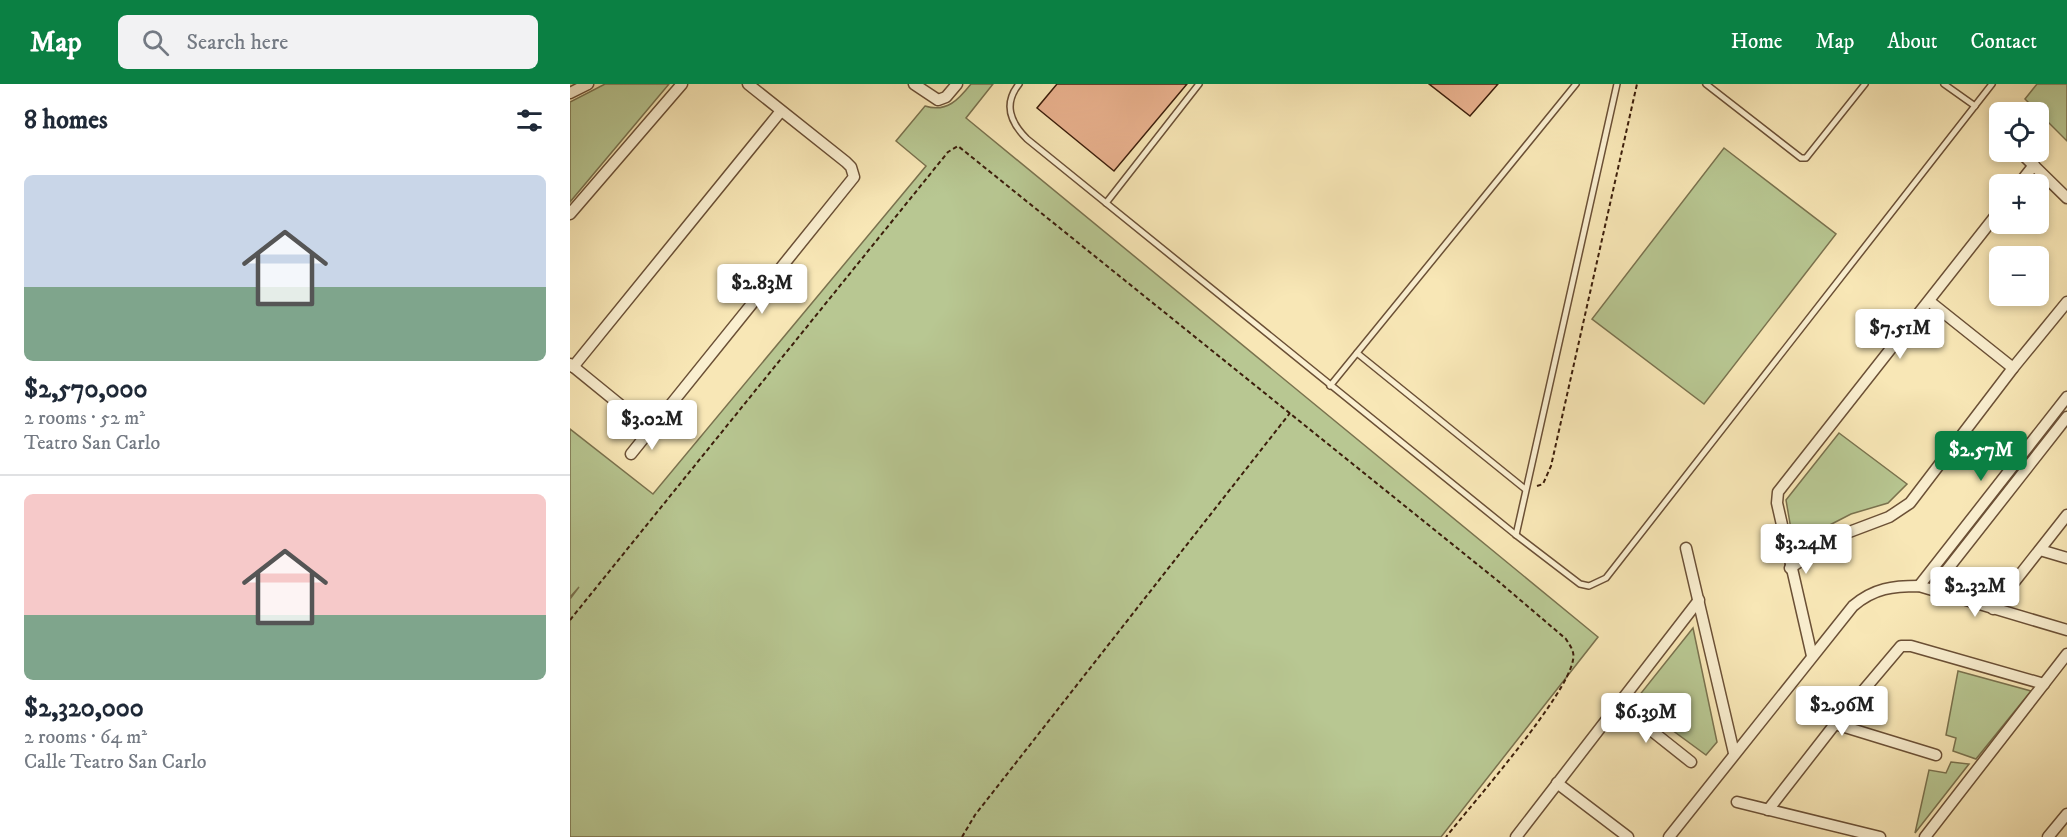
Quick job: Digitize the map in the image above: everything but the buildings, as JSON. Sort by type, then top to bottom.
[{"type":"street","points":[[570,93],[588,84]]},
{"type":"street","points":[[570,214],[682,84]]},
{"type":"street","points":[[631,454],[852,182],[854,172],[851,166],[748,84]]},
{"type":"street","points":[[914,84],[938,100],[946,97],[957,84]]},
{"type":"street","points":[[651,430],[572,366],[781,111]]},
{"type":"street","points":[[2031,162],[2067,198]]},
{"type":"street","points":[[2027,174],[2034,165]]},
{"type":"street","points":[[1812,656],[1790,568],[1777,503],[1778,492],[1989,224]]},
{"type":"street","points":[[1929,301],[2013,368]]},
{"type":"street","points":[[1790,568],[1836,537],[1889,517],[1905,507],[2067,302]]},
{"type":"street","points":[[1919,586],[2067,397]]},
{"type":"street","points":[[1932,589],[2067,417]]},
{"type":"street","points":[[1993,609],[2067,515]]},
{"type":"street","points":[[1686,548],[1734,753]]},
{"type":"street","points":[[2040,550],[2067,558]]},
{"type":"street","points":[[1669,837],[1853,606],[1872,592],[1896,586],[1919,586],[2067,630]]},
{"type":"street","points":[[1516,837],[1699,600]]},
{"type":"street","points":[[1768,810],[1897,649],[1906,645],[2044,684]]},
{"type":"street","points":[[1925,837],[2067,654]]},
{"type":"street","points":[[1618,704],[1690,762]]},
{"type":"street","points":[[1835,724],[1936,755]]},
{"type":"street","points":[[1557,783],[1628,837]]},
{"type":"street","points":[[1737,802],[1880,837]]},
{"type":"street","points":[[2048,837],[2067,814]]},
{"type":"lane","points":[[1019,84],[1011,94],[1008,105],[1010,117],[1027,139],[1516,535],[1580,584],[1588,586],[1606,578],[1992,84]]},
{"type":"lane","points":[[1106,203],[1200,84]]},
{"type":"lane","points":[[1330,386],[1576,84]]},
{"type":"lane","points":[[1516,535],[1617,84]]},
{"type":"lane","points":[[1706,84],[1801,158],[1806,158],[1865,84]]},
{"type":"lane","points":[[1944,84],[1975,106]]},
{"type":"lane","points":[[1357,353],[1525,489]]},
{"type":"path","points":[[1525,489],[1543,484],[1551,466],[1637,84]]},
{"type":"path","points":[[570,620],[954,147],[964,149],[1498,581],[1566,639],[1573,650],[1572,664],[1548,708],[1446,837]]},
{"type":"path","points":[[962,837],[975,815],[1290,413]]},
{"type":"green space","points":[[605,84],[669,84],[570,202],[570,102]]},
{"type":"green space","points":[[971,84],[993,84],[966,118],[1598,637],[1441,837],[570,837],[570,599],[579,587],[570,597],[570,429],[653,494],[926,166],[896,141],[925,106],[940,108],[946,106],[962,95]]},
{"type":"green space","points":[[2037,84],[2067,84],[2067,141],[2049,123],[2049,102],[2028,102],[2025,99]]},
{"type":"green space","points":[[1724,148],[1836,234],[1704,404],[1592,319]]},
{"type":"green space","points":[[1839,433],[1907,484],[1888,503],[1851,514],[1820,530],[1800,545],[1793,541],[1786,500]]},
{"type":"green space","points":[[1693,628],[1717,742],[1706,755],[1634,702]]},
{"type":"green space","points":[[1958,671],[2031,691],[1976,759],[1953,751],[1956,738],[1946,735]]},
{"type":"green space","points":[[1951,762],[1969,764],[1915,833],[1929,770],[1946,773]]}]
